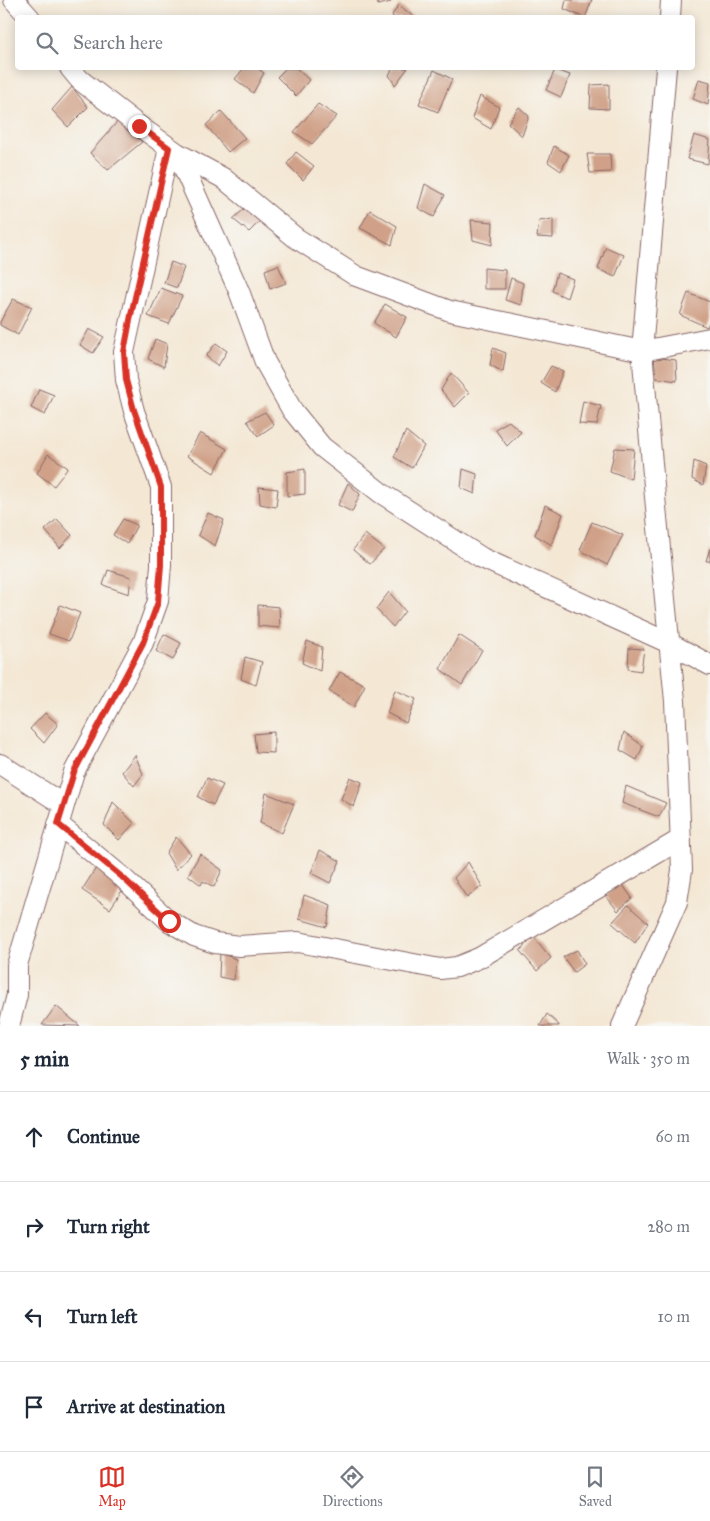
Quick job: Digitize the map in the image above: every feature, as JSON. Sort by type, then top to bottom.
[{"type":"street","points":[[14,0],[27,15]]},
{"type":"street","points":[[670,15],[671,0]]},
{"type":"street","points":[[72,70],[80,80],[173,150],[223,178],[296,238],[356,276],[450,311],[642,351],[710,338]]},
{"type":"street","points":[[622,1026],[677,902],[682,870],[675,701],[642,351],[666,70]]},
{"type":"street","points":[[173,150],[239,291],[265,362],[292,410],[322,447],[381,493],[482,558],[669,643],[710,665]]},
{"type":"street","points":[[9,1026],[17,994],[17,965],[74,772],[143,643],[158,602],[161,565],[161,487],[134,410],[126,380],[124,352],[131,315],[173,150]]},
{"type":"street","points":[[0,764],[61,815],[122,877],[169,921],[194,936],[215,943],[239,946],[298,942],[440,969],[457,967],[479,958],[681,839]]},
{"type":"building","points":[[377,0],[391,0],[391,2],[378,5]]},
{"type":"building","points":[[566,0],[592,0],[586,15],[578,15],[564,9]]},
{"type":"building","points":[[399,5],[411,15],[392,15]]},
{"type":"building","points":[[242,70],[260,70],[264,73],[253,93],[235,79]]},
{"type":"building","points":[[284,70],[298,70],[309,80],[296,96],[277,77]]},
{"type":"building","points":[[392,70],[406,70],[395,85],[389,75]]},
{"type":"building","points":[[434,70],[452,79],[438,112],[419,104]]},
{"type":"building","points":[[555,70],[570,75],[561,97],[546,90]]},
{"type":"building","points":[[699,79],[710,82],[708,105],[693,99]]},
{"type":"building","points":[[609,84],[609,109],[590,108],[591,85]]},
{"type":"building","points":[[72,87],[88,107],[68,127],[52,110]]},
{"type":"building","points":[[480,96],[499,107],[491,129],[472,118]]},
{"type":"building","points":[[318,104],[337,116],[312,144],[294,132]]},
{"type":"building","points":[[519,107],[529,116],[522,136],[508,123]]},
{"type":"building","points":[[221,111],[245,138],[228,152],[206,125]]},
{"type":"building","points":[[118,121],[142,142],[108,170],[90,153]]},
{"type":"building","points":[[694,135],[710,140],[708,164],[687,159]]},
{"type":"building","points":[[554,146],[569,155],[561,171],[548,162]]},
{"type":"building","points":[[296,152],[314,166],[303,180],[287,164]]},
{"type":"building","points":[[587,154],[610,154],[611,172],[590,173]]},
{"type":"building","points":[[425,184],[445,195],[434,217],[418,208]]},
{"type":"building","points":[[250,204],[262,219],[249,232],[233,219]]},
{"type":"building","points":[[370,210],[397,226],[392,245],[360,228]]},
{"type":"building","points":[[553,219],[553,238],[537,237],[539,221]]},
{"type":"building","points":[[471,220],[493,222],[492,245],[473,240]]},
{"type":"building","points":[[606,247],[624,255],[615,277],[598,269]]},
{"type":"building","points":[[171,262],[184,267],[177,288],[164,283]]},
{"type":"building","points":[[278,265],[286,283],[270,289],[265,270]]},
{"type":"building","points":[[484,268],[505,270],[505,289],[484,289]]},
{"type":"building","points":[[557,273],[573,279],[567,298],[552,291]]},
{"type":"building","points":[[511,278],[523,283],[521,305],[505,300]]},
{"type":"building","points":[[161,288],[182,296],[169,324],[148,316]]},
{"type":"building","points":[[688,293],[710,302],[710,320],[707,327],[680,315]]},
{"type":"building","points":[[13,299],[32,307],[18,335],[0,325]]},
{"type":"building","points":[[385,304],[407,317],[396,337],[374,323]]},
{"type":"building","points":[[89,329],[104,337],[93,353],[80,345]]},
{"type":"building","points":[[155,339],[167,344],[164,367],[148,359]]},
{"type":"building","points":[[216,343],[227,351],[218,366],[206,356]]},
{"type":"building","points":[[493,348],[506,353],[503,372],[490,365]]},
{"type":"building","points":[[654,357],[676,360],[677,381],[656,378]]},
{"type":"building","points":[[551,366],[563,371],[555,392],[541,383]]},
{"type":"building","points":[[451,373],[469,393],[455,407],[441,390]]},
{"type":"building","points":[[39,389],[54,395],[45,415],[31,408]]},
{"type":"building","points":[[583,401],[601,406],[597,425],[579,424]]},
{"type":"building","points":[[265,412],[274,425],[258,436],[247,421]]},
{"type":"building","points":[[509,421],[521,432],[507,446],[495,429]]},
{"type":"building","points":[[406,431],[424,446],[412,468],[394,457]]},
{"type":"building","points":[[200,433],[227,449],[214,473],[187,456]]},
{"type":"building","points":[[615,448],[634,449],[631,479],[610,471]]},
{"type":"building","points":[[48,454],[68,468],[54,486],[37,473]]},
{"type":"building","points":[[694,461],[706,466],[703,485],[692,479]]},
{"type":"building","points":[[305,469],[305,494],[287,496],[287,472]]},
{"type":"building","points":[[463,469],[477,474],[475,494],[461,488]]},
{"type":"building","points":[[348,483],[360,494],[352,512],[338,505]]},
{"type":"building","points":[[259,487],[278,489],[276,507],[260,504]]},
{"type":"building","points":[[545,505],[563,514],[552,545],[535,535]]},
{"type":"building","points":[[208,513],[224,520],[215,546],[198,535]]},
{"type":"building","points":[[57,519],[72,535],[60,548],[45,530]]},
{"type":"building","points":[[123,519],[137,525],[127,544],[113,535]]},
{"type":"building","points":[[592,522],[623,535],[607,565],[580,550]]},
{"type":"building","points":[[365,534],[384,549],[370,564],[353,550]]},
{"type":"building","points":[[710,548],[710,561],[706,561]]},
{"type":"building","points":[[108,570],[131,577],[129,594],[103,585]]},
{"type":"building","points":[[389,592],[405,611],[393,627],[376,609]]},
{"type":"building","points":[[60,605],[80,613],[69,641],[49,634]]},
{"type":"building","points":[[258,605],[279,607],[280,628],[258,626]]},
{"type":"building","points":[[164,634],[181,643],[173,660],[156,651]]},
{"type":"building","points":[[459,635],[482,650],[462,685],[440,669]]},
{"type":"building","points":[[307,641],[322,647],[320,671],[302,663]]},
{"type":"building","points":[[629,648],[644,649],[641,671],[628,669]]},
{"type":"building","points":[[245,657],[262,662],[256,685],[241,679]]},
{"type":"building","points":[[340,672],[365,685],[354,707],[329,691]]},
{"type":"building","points":[[395,690],[416,699],[406,723],[387,713]]},
{"type":"building","points":[[45,713],[58,724],[44,743],[30,729]]},
{"type":"building","points":[[274,732],[274,753],[256,752],[254,734]]},
{"type":"building","points":[[624,732],[643,746],[637,760],[620,750]]},
{"type":"building","points":[[135,755],[143,774],[134,786],[122,772]]},
{"type":"building","points":[[350,777],[362,782],[354,807],[341,799]]},
{"type":"building","points":[[207,778],[223,785],[213,805],[198,797]]},
{"type":"building","points":[[626,786],[666,803],[659,817],[622,803]]},
{"type":"building","points":[[266,793],[294,804],[282,833],[260,823]]},
{"type":"building","points":[[113,802],[134,823],[119,840],[104,825]]},
{"type":"building","points":[[176,837],[191,854],[176,870],[166,853]]},
{"type":"building","points":[[320,850],[340,861],[330,883],[311,873]]},
{"type":"building","points":[[200,854],[222,870],[214,887],[203,881],[201,885],[188,875]]},
{"type":"building","points":[[468,862],[482,886],[467,898],[454,878]]},
{"type":"building","points":[[96,868],[123,889],[110,909],[82,890]]},
{"type":"building","points":[[620,881],[632,898],[618,911],[606,896]]},
{"type":"building","points":[[304,895],[331,905],[327,927],[299,919]]},
{"type":"building","points":[[628,905],[648,923],[635,943],[612,923]]},
{"type":"building","points":[[533,936],[551,958],[537,971],[520,951]]},
{"type":"building","points":[[577,950],[585,964],[574,972],[563,957]]},
{"type":"building","points":[[220,953],[236,959],[234,980],[219,977]]},
{"type":"building","points":[[56,1006],[80,1026],[42,1025]]},
{"type":"building","points":[[547,1014],[559,1025],[559,1026],[540,1026]]},
{"type":"route","points":[[139,126],[169,148],[124,352],[126,380],[134,410],[161,487],[161,565],[158,602],[143,643],[74,772],[58,824],[122,877],[169,921]]}]
